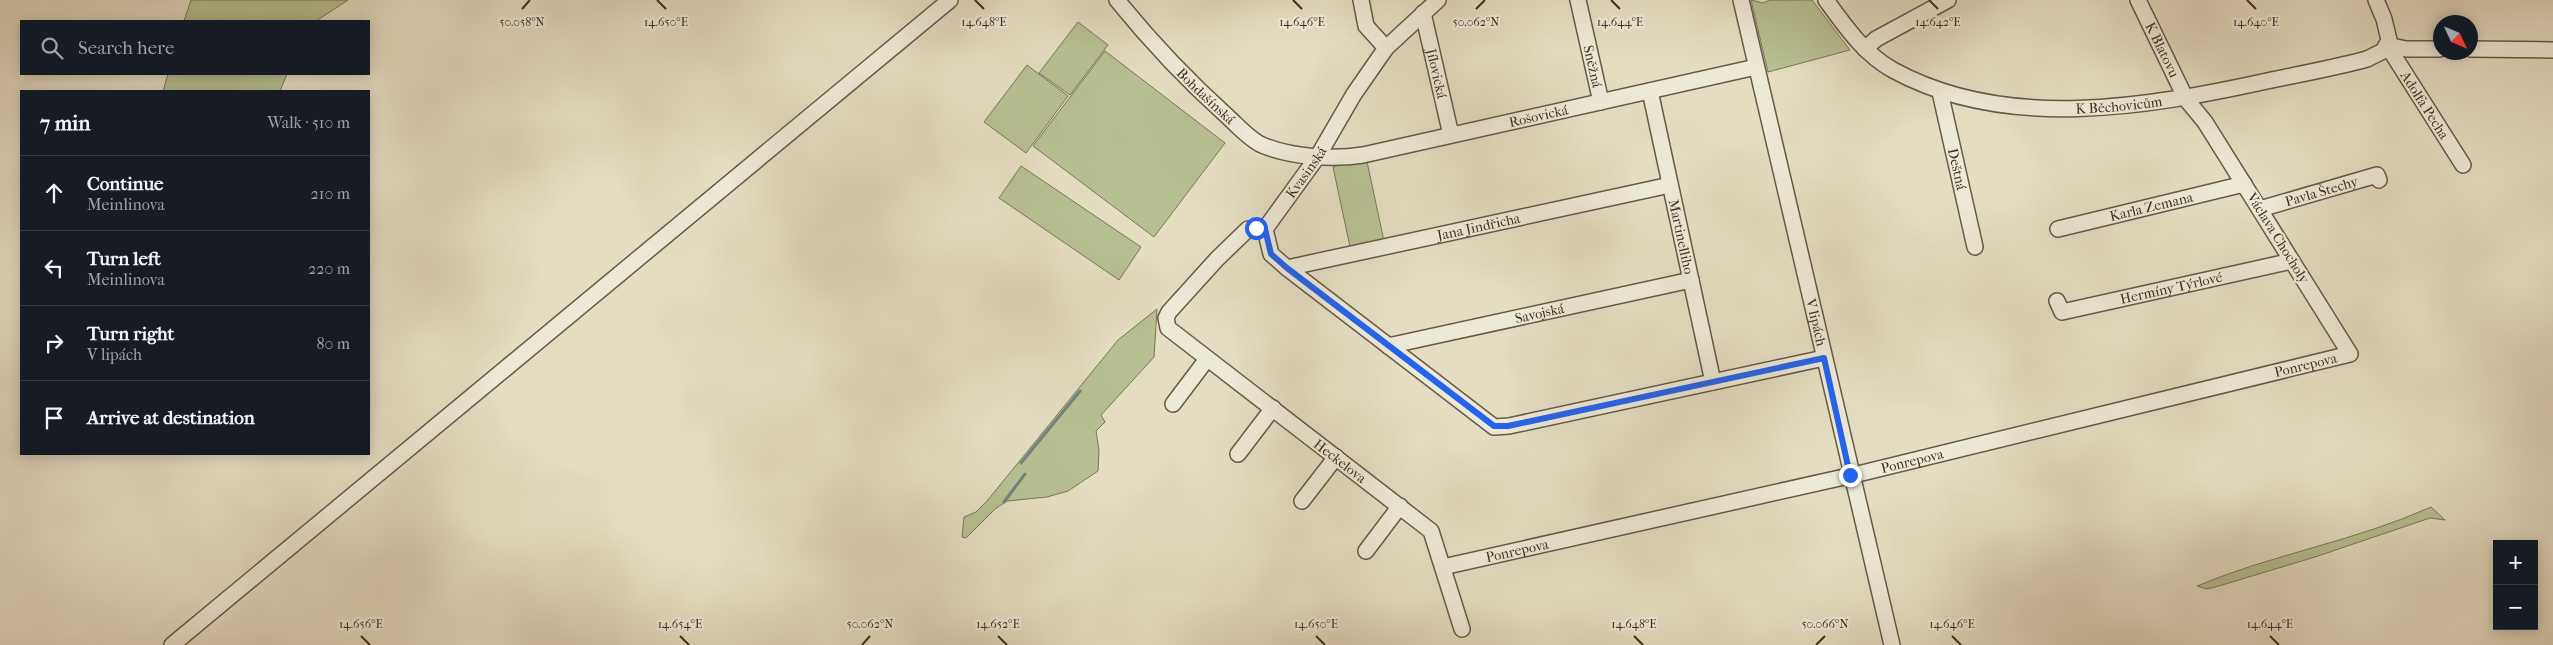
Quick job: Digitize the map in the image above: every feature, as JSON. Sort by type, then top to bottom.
[{"type":"street","points":[[172,645],[950,0]]},
{"type":"street","name":"Bohdašínská","points":[[1118,0],[1150,41],[1190,83],[1261,144],[1288,152],[1318,156]]},
{"type":"street","points":[[1361,0],[1366,26],[1386,48]]},
{"type":"street","name":"Kvasinská","points":[[1265,229],[1318,156],[1354,94],[1386,48],[1438,0]]},
{"type":"street","name":"Sněžná","points":[[1578,0],[1601,102]]},
{"type":"street","name":"V lipách","points":[[1740,0],[1850,475],[1892,645]]},
{"type":"street","name":"K Běchovicům","points":[[1826,0],[1865,49],[1892,70],[1940,92],[1974,101],[2007,106],[2065,108],[2186,99],[2367,59],[2377,55],[2388,45]]},
{"type":"street","points":[[1865,49],[1876,39],[1948,0]]},
{"type":"street","name":"K Blatovu","points":[[2138,0],[2186,99],[2206,122]]},
{"type":"street","points":[[2376,0],[2387,28],[2388,45],[2406,49],[2433,49]]},
{"type":"street","name":"Jílovická","points":[[1423,13],[1451,136]]},
{"type":"street","name":"Adolfa Pecha","points":[[2388,45],[2463,165]]},
{"type":"street","points":[[2478,50],[2553,50]]},
{"type":"street","name":"Rošovická","points":[[1318,156],[1357,156],[1756,67]]},
{"type":"street","name":"Martinelliho","points":[[1650,91],[1713,382]]},
{"type":"street","name":"Deštná","points":[[1940,92],[1975,247]]},
{"type":"street","name":"Václava Chocholy","points":[[2206,122],[2350,354]]},
{"type":"street","name":"Pavla Štechy","points":[[2260,209],[2377,175],[2379,180]]},
{"type":"street","name":"Karla Zemana","points":[[2058,229],[2244,184]]},
{"type":"street","name":"Jana Jindřicha","points":[[1287,268],[1670,185]]},
{"type":"street","name":"Heckelova","points":[[1265,229],[1248,229],[1216,259],[1169,312],[1166,318],[1168,328],[1431,531],[1462,629]]},
{"type":"street","points":[[1265,229],[1271,254],[1287,268],[1488,423],[1500,427],[1824,358]]},
{"type":"street","name":"Hermíny Týrlové","points":[[2057,301],[2062,312],[2292,261]]},
{"type":"street","name":"Savojská","points":[[1388,346],[1691,280]]},
{"type":"street","name":"Ponrepova","points":[[1443,567],[1850,475],[2350,354]]},
{"type":"street","points":[[1173,404],[1207,359]]},
{"type":"street","points":[[1238,454],[1273,408]]},
{"type":"street","points":[[1302,501],[1336,457]]},
{"type":"street","points":[[1366,551],[1400,506]]},
{"type":"green space","points":[[191,0],[348,0],[318,20],[184,20]]},
{"type":"green space","points":[[1751,0],[1763,3],[1770,0],[1812,0],[1850,50],[1768,72]]},
{"type":"green space","points":[[1078,22],[1108,45],[1070,95],[1039,73]]},
{"type":"green space","points":[[1105,51],[1225,143],[1154,237],[1033,146]]},
{"type":"green space","points":[[1027,65],[1068,96],[1026,153],[984,122]]},
{"type":"green space","points":[[168,75],[287,75],[280,90],[163,90]]},
{"type":"green space","points":[[1366,157],[1384,241],[1350,247],[1333,167]]},
{"type":"green space","points":[[1021,166],[1141,247],[1119,280],[999,198]]},
{"type":"green space","points":[[1157,309],[1154,357],[1101,415],[1105,422],[1096,431],[1099,450],[1098,471],[1068,491],[1047,497],[1007,501],[995,509],[966,538],[962,537],[964,517],[976,512],[987,501],[1118,340]]},
{"type":"green space","points":[[2431,507],[2445,520],[2430,518],[2315,557],[2219,586],[2207,589],[2197,586],[2255,565],[2403,519]]},
{"type":"waterway","points":[[1021,463],[1080,391]]},
{"type":"waterway","points":[[1004,502],[1025,474]]},
{"type":"route","points":[[1256,228],[1265,229],[1271,254],[1287,268],[1494,426],[1508,426],[1824,358],[1850,475]]}]
